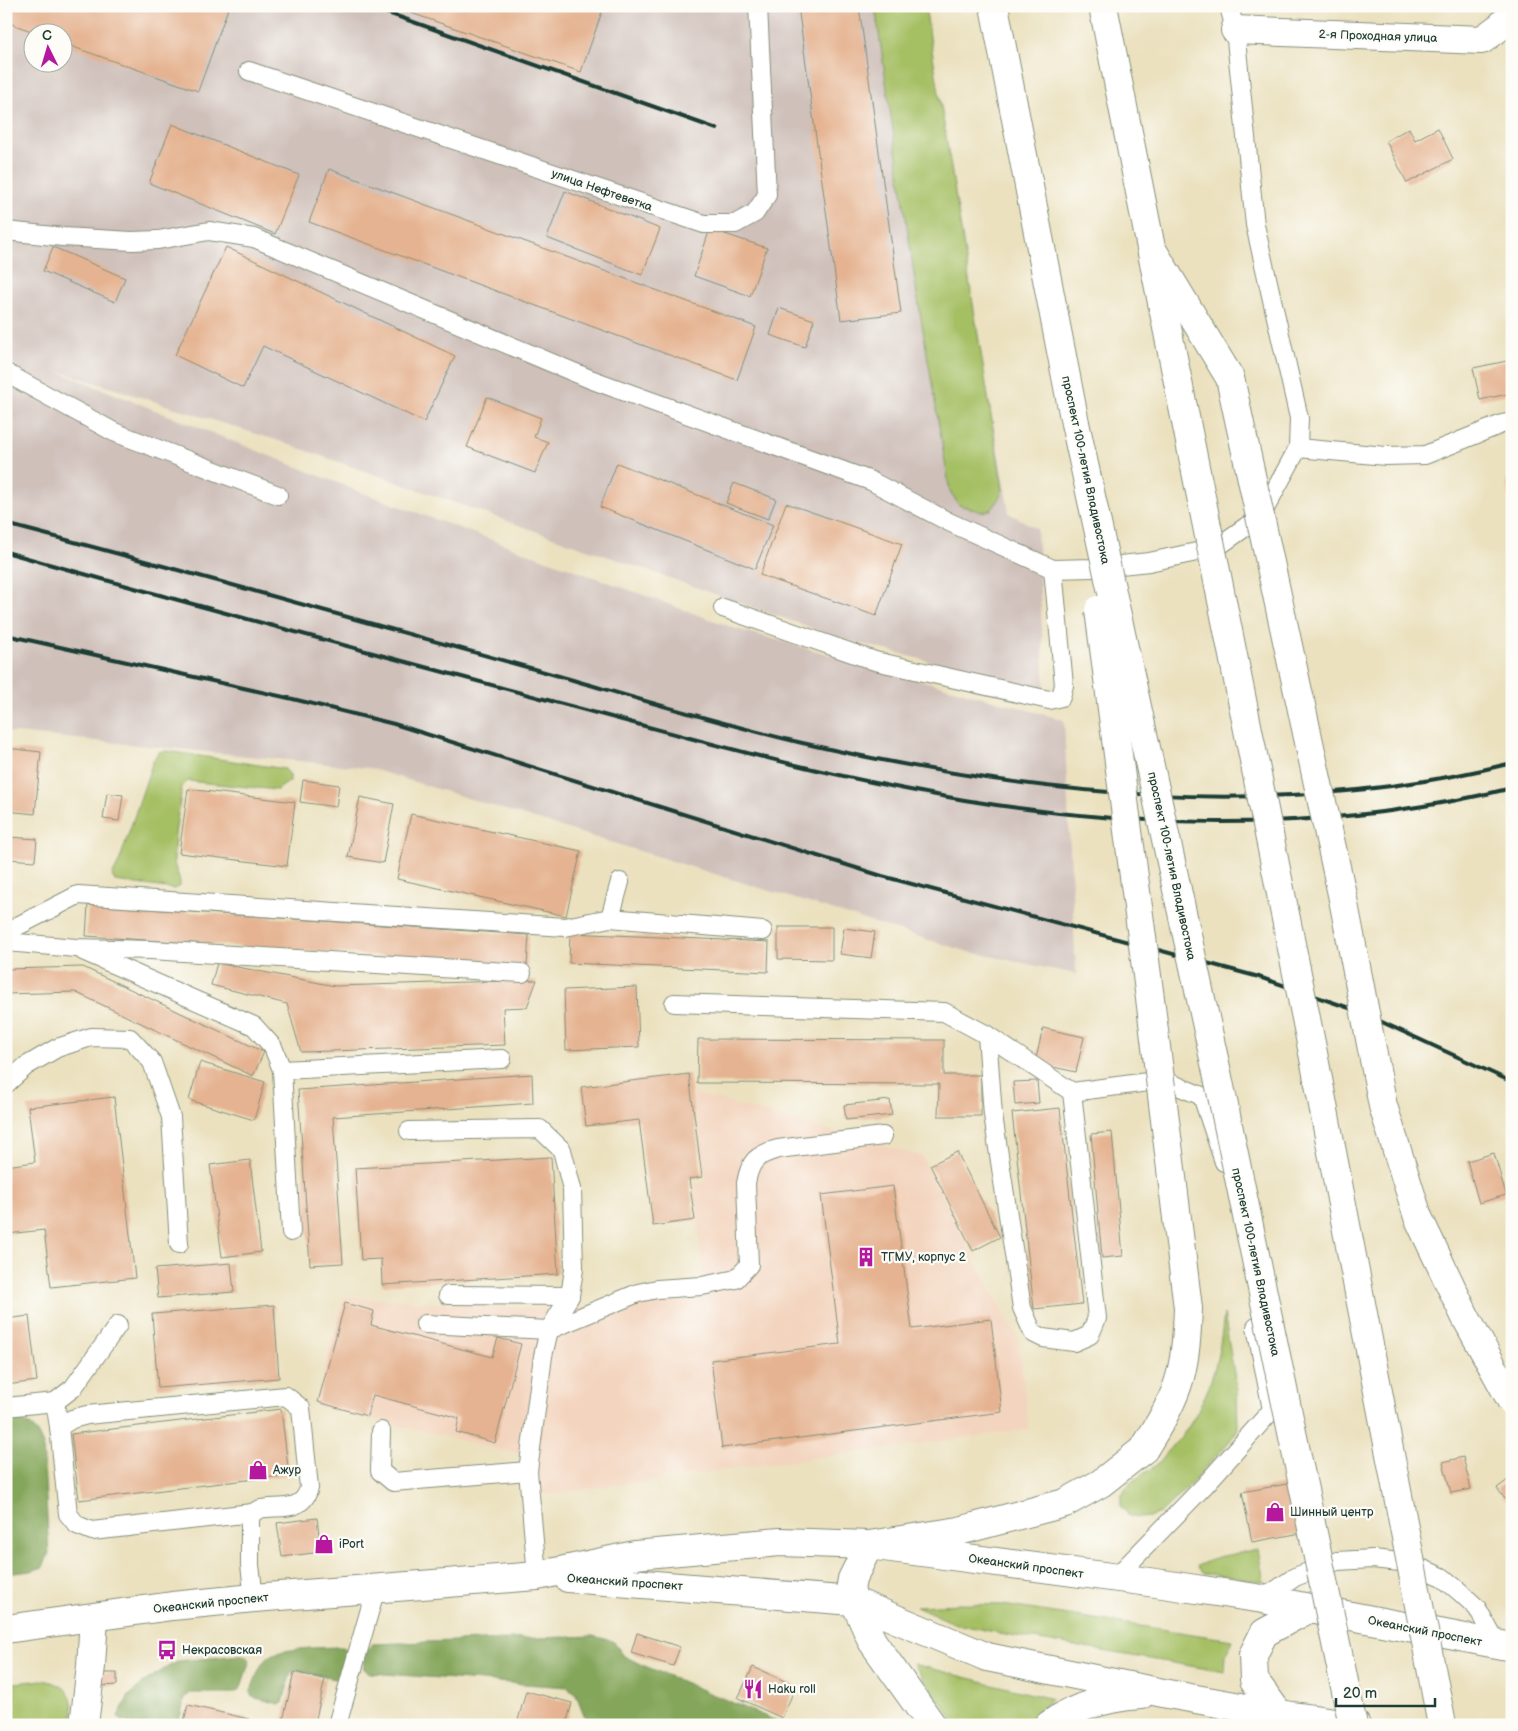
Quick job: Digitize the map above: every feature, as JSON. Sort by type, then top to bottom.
[{"type":"main road","name":"проспект 100-летия Владивостока","points":[[994,6],[1075,423],[1218,1077],[1354,1725]]},
{"type":"main road","points":[[1104,6],[1311,1044],[1442,1725]]},
{"type":"main road","name":"2-я Проходная улица","points":[[1232,18],[1482,40],[1502,26],[1512,14]]},
{"type":"main road","points":[[1151,248],[1230,378],[1343,899],[1383,1106],[1418,1217],[1465,1316],[1512,1402]]},
{"type":"main road","points":[[932,1725],[872,1641],[850,1590],[852,1579],[869,1545],[959,1531],[1065,1502],[1101,1483],[1144,1449],[1164,1415],[1180,1378],[1186,1342],[1188,1308],[1150,996],[1075,423]]},
{"type":"main road","name":"Океанский проспект","points":[[6,1629],[172,1606],[537,1576],[635,1556],[780,1542],[869,1545],[1115,1578],[1263,1600],[1505,1646]]},
{"type":"main road","name":"Океанский проспект","points":[[537,1576],[854,1601],[987,1657],[1168,1694],[1354,1725]]},
{"type":"main road","points":[[1279,1714],[1254,1680],[1253,1655],[1264,1633],[1308,1609]]},
{"type":"main road","points":[[84,1725],[94,1618]]},
{"type":"main road","points":[[1049,1725],[1074,1710],[1122,1696],[1168,1694]]},
{"type":"lane","name":"улица Нефтеветка","points":[[249,70],[704,224],[735,224],[755,213],[767,194],[758,6]]},
{"type":"lane","points":[[6,231],[132,241],[158,240],[209,231],[254,238],[590,379],[871,481],[949,522],[1053,569],[1092,568],[1149,562],[1216,548],[1261,516],[1298,448],[1299,418],[1255,225],[1232,18]]},
{"type":"lane","points":[[6,373],[114,432],[278,495]]},
{"type":"lane","points":[[1298,448],[1386,456],[1425,455],[1502,424],[1512,422]]},
{"type":"lane","points":[[723,608],[875,661],[1049,700],[1060,696],[1064,685],[1053,569]]},
{"type":"lane","points":[[610,918],[620,882]]},
{"type":"lane","points":[[6,932],[78,895],[565,927],[610,918],[763,931]]},
{"type":"lane","points":[[6,942],[76,948],[151,950],[522,973]]},
{"type":"lane","points":[[76,948],[254,1026],[273,1047],[282,1070],[291,1232]]},
{"type":"lane","points":[[674,1004],[944,1012],[987,1035],[1072,1092],[1162,1080],[1202,1096],[1225,1164],[1272,1410],[1205,1485],[1115,1578]]},
{"type":"lane","points":[[987,1035],[993,1115],[1022,1308],[1032,1333],[1043,1338],[1074,1342],[1090,1335],[1097,1318],[1072,1092]]},
{"type":"lane","points":[[6,1084],[26,1066],[57,1048],[91,1037],[130,1038],[152,1062],[171,1117],[178,1244]]},
{"type":"lane","points":[[282,1070],[502,1059]]},
{"type":"lane","points":[[409,1131],[540,1129],[562,1150],[572,1190],[574,1269],[570,1296],[549,1330],[543,1356],[528,1471],[537,1576]]},
{"type":"lane","points":[[426,1324],[549,1330],[638,1293],[657,1289],[702,1286],[736,1279],[749,1265],[746,1183],[748,1170],[755,1160],[764,1153],[778,1150],[883,1136]]},
{"type":"lane","points":[[448,1295],[570,1296]]},
{"type":"lane","points":[[6,1407],[55,1402],[73,1388],[118,1325]]},
{"type":"lane","points":[[59,1427],[72,1419],[87,1415],[286,1396],[301,1408],[309,1488],[307,1497],[292,1507],[257,1509],[252,1513],[250,1518],[250,1565],[254,1598]]},
{"type":"lane","points":[[55,1402],[68,1514],[77,1525],[92,1531],[252,1513]]},
{"type":"lane","points":[[380,1431],[380,1471],[393,1482],[528,1471]]},
{"type":"lane","points":[[1263,1600],[1295,1578],[1337,1560],[1373,1558],[1409,1562],[1442,1577],[1460,1592],[1477,1608],[1505,1646]]},
{"type":"lane","points":[[337,1725],[376,1588]]},
{"type":"shaded area","points":[[6,6],[920,6],[1009,513],[1037,529],[1045,691],[843,639],[279,441],[52,369],[363,493],[737,629],[1064,720],[1076,974],[965,951],[369,768],[6,732]]},
{"type":"shaded area","points":[[693,1093],[922,1156],[969,1250],[1018,1338],[1029,1429],[526,1497],[523,1455],[315,1405],[343,1297],[543,1309],[705,1299],[694,1184],[706,1182]]},
{"type":"green space","points":[[875,6],[925,6],[1003,490],[991,510],[982,512],[959,505],[950,491],[917,294]]},
{"type":"green space","points":[[167,751],[285,769],[290,775],[290,781],[277,790],[188,781],[182,787],[174,842],[174,864],[180,886],[174,889],[115,881],[112,876],[119,862],[153,761],[158,752]]},
{"type":"green space","points":[[1224,1314],[1237,1391],[1238,1429],[1229,1442],[1193,1482],[1160,1513],[1140,1518],[1128,1514],[1121,1507],[1121,1498],[1124,1491],[1161,1460],[1185,1431],[1199,1408],[1214,1369]]},
{"type":"green space","points":[[18,1420],[34,1428],[43,1445],[49,1553],[43,1567],[31,1571],[6,1574],[6,1421]]},
{"type":"green space","points":[[1258,1549],[1264,1582],[1203,1573],[1197,1566],[1218,1557]]},
{"type":"green space","points":[[1003,1605],[1232,1640],[1226,1655],[1225,1672],[956,1624],[916,1606]]},
{"type":"green space","points":[[593,1636],[613,1641],[624,1656],[640,1664],[786,1725],[588,1725],[576,1694],[567,1687],[370,1673],[364,1669],[365,1656],[372,1644]]},
{"type":"green space","points":[[343,1647],[346,1650],[348,1661],[343,1677],[335,1679],[297,1670],[292,1671],[283,1703],[279,1704],[252,1697],[250,1692],[258,1671],[265,1660],[271,1656],[288,1650]]},
{"type":"green space","points":[[247,1656],[250,1660],[240,1690],[234,1693],[190,1693],[185,1698],[178,1725],[137,1725],[120,1720],[118,1716],[129,1696],[144,1682],[171,1665],[180,1661]]},
{"type":"green space","points":[[913,1664],[1052,1699],[1023,1725],[957,1725]]},
{"type":"green space","points":[[42,1680],[59,1685],[69,1694],[73,1706],[72,1725],[6,1725],[6,1684]]},
{"type":"building","points":[[6,6],[229,6],[198,91],[72,47],[72,22],[22,22],[22,28],[6,22]]},
{"type":"building","points":[[391,6],[604,6],[581,72]]},
{"type":"building","points":[[798,6],[859,6],[901,313],[841,320]]},
{"type":"building","points":[[172,124],[299,175],[275,234],[149,183]]},
{"type":"building","points":[[1409,128],[1415,140],[1438,128],[1453,159],[1407,183],[1386,141]]},
{"type":"building","points":[[329,169],[756,327],[737,380],[309,222]]},
{"type":"building","points":[[565,191],[660,229],[642,275],[547,238]]},
{"type":"building","points":[[710,229],[767,248],[750,296],[694,276]]},
{"type":"building","points":[[53,247],[125,278],[115,302],[43,271]]},
{"type":"building","points":[[226,247],[455,356],[424,422],[263,346],[243,388],[175,355]]},
{"type":"building","points":[[779,308],[814,320],[805,347],[770,335]]},
{"type":"building","points":[[1512,360],[1512,393],[1480,400],[1473,368]]},
{"type":"building","points":[[487,397],[541,418],[534,437],[548,442],[535,473],[467,447]]},
{"type":"building","points":[[617,463],[773,525],[755,569],[600,507]]},
{"type":"building","points":[[1512,480],[1512,508],[1511,508],[1506,481]]},
{"type":"building","points":[[734,483],[776,499],[768,519],[726,503]]},
{"type":"building","points":[[786,503],[902,544],[876,616],[760,575]]},
{"type":"building","points":[[6,748],[41,752],[35,814],[6,811]]},
{"type":"building","points":[[303,780],[339,785],[336,807],[300,802]]},
{"type":"building","points":[[188,789],[295,802],[287,866],[179,853]]},
{"type":"building","points":[[107,793],[123,795],[119,821],[103,819]]},
{"type":"building","points":[[360,797],[394,804],[383,863],[348,857]]},
{"type":"building","points":[[411,814],[581,851],[566,916],[397,879]]},
{"type":"building","points":[[9,837],[37,839],[35,861],[8,859]]},
{"type":"building","points":[[88,905],[529,935],[527,966],[86,936]]},
{"type":"building","points":[[778,927],[832,927],[832,960],[778,959]]},
{"type":"building","points":[[844,928],[875,932],[871,958],[840,954]]},
{"type":"building","points":[[570,933],[769,942],[768,972],[569,963]]},
{"type":"building","points":[[217,963],[335,986],[537,980],[527,1007],[503,1008],[505,1045],[301,1052],[287,1004],[211,985]]},
{"type":"building","points":[[83,967],[264,1052],[253,1076],[75,992],[6,994],[6,969]]},
{"type":"building","points":[[637,987],[639,1047],[566,1050],[564,990]]},
{"type":"building","points":[[1043,1028],[1084,1037],[1076,1072],[1035,1063]]},
{"type":"building","points":[[698,1039],[944,1040],[944,1075],[981,1075],[981,1116],[938,1116],[939,1084],[697,1083]]},
{"type":"building","points":[[200,1062],[265,1082],[254,1120],[189,1100]]},
{"type":"building","points":[[532,1074],[533,1103],[333,1117],[343,1263],[310,1265],[298,1090]]},
{"type":"building","points":[[689,1074],[702,1177],[689,1179],[695,1220],[653,1226],[639,1120],[586,1126],[581,1087]]},
{"type":"building","points":[[1037,1081],[1039,1103],[1015,1105],[1013,1082]]},
{"type":"building","points":[[114,1097],[135,1278],[51,1287],[44,1230],[7,1234],[6,1166],[35,1162],[28,1107]]},
{"type":"building","points":[[890,1100],[892,1115],[846,1120],[844,1105]]},
{"type":"building","points":[[1060,1108],[1082,1304],[1034,1309],[1012,1113]]},
{"type":"building","points":[[1112,1132],[1123,1256],[1102,1258],[1091,1134]]},
{"type":"building","points":[[957,1152],[1000,1237],[973,1251],[930,1165]]},
{"type":"building","points":[[1494,1153],[1506,1195],[1479,1203],[1467,1161]]},
{"type":"building","points":[[551,1157],[558,1274],[382,1285],[381,1259],[361,1260],[355,1168]]},
{"type":"building","points":[[250,1160],[261,1252],[222,1257],[210,1165]]},
{"type":"building","name":"ТГМУ, корпус 2","points":[[893,1186],[912,1329],[991,1319],[1002,1412],[722,1448],[711,1360],[840,1344],[821,1195]]},
{"type":"building","points":[[231,1263],[234,1292],[158,1298],[155,1269]]},
{"type":"building","points":[[345,1303],[374,1311],[371,1325],[492,1357],[498,1338],[521,1344],[495,1443],[456,1432],[459,1418],[373,1395],[367,1416],[318,1402]]},
{"type":"building","points":[[274,1305],[279,1378],[158,1388],[152,1314]]},
{"type":"building","points":[[29,1316],[37,1381],[6,1385],[6,1319]]},
{"type":"building","points":[[281,1409],[289,1475],[79,1500],[71,1434]]},
{"type":"building","points":[[1463,1457],[1471,1489],[1451,1493],[1443,1462]]},
{"type":"building","points":[[1512,1477],[1512,1509],[1497,1488]]},
{"type":"building","name":"Шинный центр","points":[[1298,1482],[1307,1532],[1252,1542],[1242,1492]]},
{"type":"building","points":[[317,1518],[321,1552],[282,1557],[277,1523]]},
{"type":"building","points":[[637,1633],[680,1647],[673,1666],[631,1653]]},
{"type":"building","points":[[753,1667],[796,1686],[782,1718],[738,1698]]},
{"type":"building","points":[[294,1672],[325,1679],[315,1723],[308,1721],[308,1725],[300,1725],[283,1721]]},
{"type":"building","points":[[103,1673],[117,1673],[117,1685],[103,1686]]},
{"type":"building","points":[[526,1691],[572,1703],[566,1725],[517,1724]]},
{"type":"building","points":[[188,1705],[249,1719],[247,1725],[183,1725]]},
{"type":"railway","points":[[368,6],[717,129]]},
{"type":"railway","points":[[6,524],[283,599],[738,727],[886,761],[974,776],[1064,788],[1154,795],[1244,797],[1334,792],[1423,781],[1512,763]]},
{"type":"railway","points":[[6,552],[275,627],[724,747],[859,780],[980,802],[1056,813],[1132,819],[1208,822],[1285,820],[1361,814],[1437,804],[1512,788]]},
{"type":"railway","points":[[6,635],[293,699],[394,724],[882,876],[1259,977],[1358,1011],[1512,1082]]},
{"type":"place","name":"ТГМУ, корпус 2","points":[[866,1257]]},
{"type":"place","name":"Ажур","points":[[258,1470]]},
{"type":"place","name":"Шинный центр","points":[[1275,1512]]},
{"type":"place","name":"iPort","points":[[324,1544]]},
{"type":"place","name":"Некрасовская","points":[[167,1650]]},
{"type":"place","name":"Haku roll","points":[[753,1689]]}]
